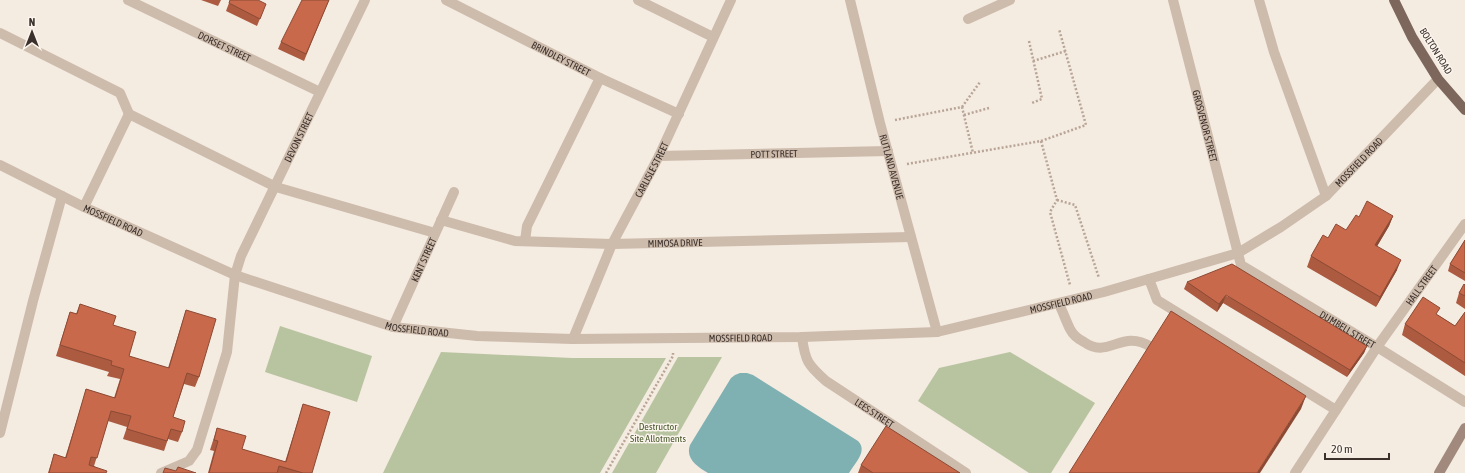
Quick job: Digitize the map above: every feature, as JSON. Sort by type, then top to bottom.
[{"type":"main road","name":"BOLTON ROAD","points":[[1394,0],[1412,37],[1438,79],[1465,110]]},
{"type":"main road","points":[[1439,473],[1465,428]]},
{"type":"street","name":"DORSET STREET","points":[[128,0],[320,92]]},
{"type":"street","name":"DEVON STREET","points":[[161,473],[189,461],[197,450],[227,352],[235,275],[241,256],[276,187],[365,0]]},
{"type":"street","name":"BRINDLEY STREET","points":[[446,0],[600,78],[679,114]]},
{"type":"street","points":[[638,0],[713,37]]},
{"type":"street","name":"CARLISLE STREET","points":[[573,339],[612,244],[659,156],[731,0]]},
{"type":"street","name":"RUTLAND AVENUE","points":[[850,0],[880,123],[893,166],[937,332]]},
{"type":"street","points":[[968,19],[1010,0]]},
{"type":"street","name":"GROSVENOR STREET","points":[[1173,0],[1238,253]]},
{"type":"street","points":[[1259,0],[1274,52],[1326,196]]},
{"type":"street","points":[[0,33],[120,93],[129,114],[276,187],[435,233]]},
{"type":"street","points":[[525,241],[527,226],[600,78]]},
{"type":"street","name":"MOSSFIELD ROAD","points":[[0,165],[84,207],[235,275],[393,327],[477,336],[573,339],[802,337],[937,332],[1059,304],[1238,253],[1281,227],[1326,196],[1438,79]]},
{"type":"street","points":[[84,207],[129,114]]},
{"type":"street","name":"POTT STREET","points":[[659,156],[888,151]]},
{"type":"street","name":"KENT STREET","points":[[393,327],[454,192]]},
{"type":"street","points":[[0,433],[33,301],[62,196]]},
{"type":"street","name":"MIMOSA DRIVE","points":[[441,220],[515,241],[612,244],[911,237]]},
{"type":"street","name":"HALL STREET","points":[[1295,473],[1377,347],[1465,224]]},
{"type":"street","name":"DUMBELL STREET","points":[[1238,253],[1241,265],[1465,402]]},
{"type":"street","points":[[1149,279],[1157,300],[1336,410]]},
{"type":"street","points":[[1059,304],[1070,330],[1077,338],[1089,346],[1098,349],[1107,348],[1128,340],[1142,341],[1151,347]]},
{"type":"street","name":"LEES STREET","points":[[802,337],[806,358],[813,369],[826,381],[966,473]]},
{"type":"path","points":[[893,166],[1041,141],[1086,125],[1059,29]]},
{"type":"path","points":[[1029,41],[1042,99],[1032,103]]},
{"type":"path","points":[[1033,61],[1066,51]]},
{"type":"path","points":[[880,123],[962,107],[980,82]]},
{"type":"path","points":[[962,107],[973,153]]},
{"type":"path","points":[[964,116],[989,108]]},
{"type":"path","points":[[1041,141],[1057,200],[1050,212],[1074,300]]},
{"type":"path","points":[[1057,200],[1075,205],[1104,292]]},
{"type":"path","points":[[606,473],[673,356],[675,338]]},
{"type":"green space","points":[[280,326],[372,356],[357,402],[265,372]]},
{"type":"green space","points":[[441,352],[572,358],[666,358],[600,473],[383,473]]},
{"type":"green space","points":[[1010,352],[1095,403],[1051,473],[1029,473],[918,401],[939,368]]},
{"type":"green space","name":"Destructor Site Allotments","points":[[678,357],[722,357],[656,473],[612,473]]},
{"type":"water","points":[[740,373],[753,375],[858,441],[862,449],[860,457],[849,473],[708,473],[693,462],[689,454],[690,445],[731,378]]},
{"type":"building","points":[[230,0],[258,0],[266,4],[260,19],[229,3]]},
{"type":"building","points":[[302,0],[329,0],[306,54],[281,42]]},
{"type":"building","points":[[1367,201],[1393,216],[1375,245],[1401,260],[1380,297],[1311,256],[1323,235],[1328,238],[1336,224],[1346,230],[1356,215],[1359,217]]},
{"type":"building","points":[[1465,240],[1465,273],[1450,264]]},
{"type":"building","points":[[1232,264],[1367,346],[1350,370],[1226,295],[1219,304],[1187,282]]},
{"type":"building","points":[[1464,284],[1465,285],[1465,296],[1459,293]]},
{"type":"building","points":[[1423,297],[1440,308],[1436,314],[1455,326],[1465,312],[1465,363],[1405,324]]},
{"type":"building","points":[[80,304],[116,316],[113,325],[136,332],[129,356],[169,368],[186,310],[216,319],[199,377],[187,373],[173,417],[185,421],[182,432],[171,429],[167,441],[127,429],[131,416],[111,411],[97,458],[91,457],[89,465],[107,471],[106,473],[49,473],[54,454],[66,458],[86,389],[115,398],[124,369],[111,365],[112,361],[60,345],[70,312],[77,314]]},
{"type":"building","points":[[1171,311],[1306,396],[1257,473],[1069,473]]},
{"type":"building","points":[[303,404],[330,412],[312,473],[303,473],[279,466],[277,473],[209,473],[218,441],[214,440],[217,428],[246,436],[242,449],[286,462]]},
{"type":"building","points":[[886,426],[960,473],[873,473],[861,465]]},
{"type":"building","points":[[178,467],[196,473],[163,473],[165,468],[176,471]]}]
